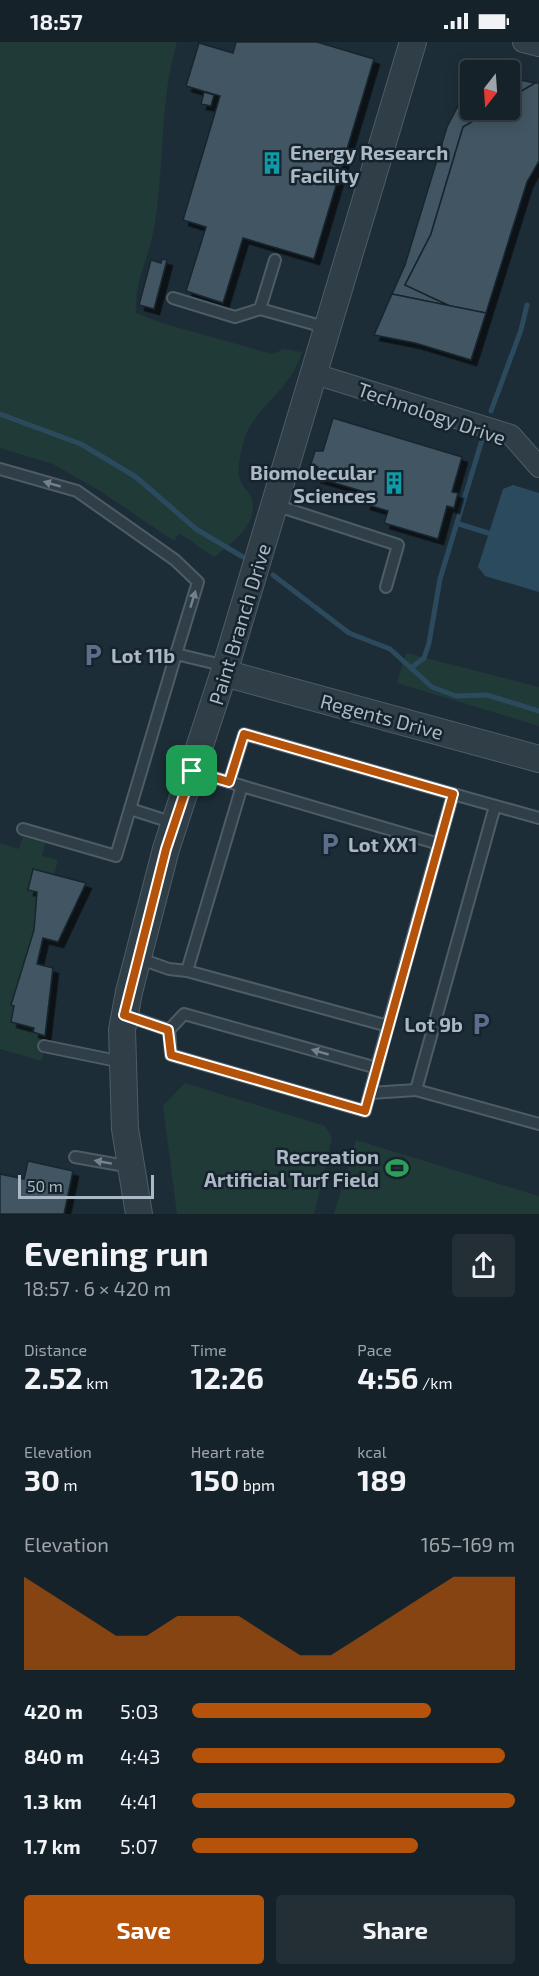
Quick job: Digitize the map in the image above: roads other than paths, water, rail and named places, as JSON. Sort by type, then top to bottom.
[{"type":"street","name":"Paint Branch Drive","points":[[139,1214],[125,1129],[122,1062],[124,1015],[175,824],[275,506],[413,42]]},
{"type":"street","points":[[523,42],[539,46]]},
{"type":"street","name":"Technology Drive","points":[[315,374],[510,435],[539,467]]},
{"type":"street","name":"Regents Drive","points":[[225,670],[539,759]]},
{"type":"lane","points":[[260,309],[275,260]]},
{"type":"lane","points":[[173,298],[235,317],[260,309],[328,328]]},
{"type":"lane","points":[[0,469],[77,491],[175,560],[198,582],[116,856],[23,829]]},
{"type":"lane","points":[[275,506],[398,545],[386,587]]},
{"type":"lane","points":[[176,654],[225,670]]},
{"type":"lane","points":[[229,782],[244,734],[539,818]]},
{"type":"lane","points":[[192,771],[439,844]]},
{"type":"lane","points":[[187,970],[242,786]]},
{"type":"lane","points":[[168,1030],[171,1055],[365,1111],[453,794]]},
{"type":"lane","points":[[416,1090],[495,806]]},
{"type":"lane","points":[[130,809],[175,824]]},
{"type":"lane","points":[[138,958],[169,969],[187,970],[388,1026]]},
{"type":"lane","points":[[168,1030],[184,1014],[377,1068]]},
{"type":"lane","points":[[124,1015],[168,1030]]},
{"type":"lane","points":[[44,1046],[103,1060],[122,1062]]},
{"type":"lane","points":[[370,1093],[416,1090],[539,1124]]},
{"type":"lane","points":[[75,1157],[131,1167]]},
{"type":"water","points":[[513,485],[539,493],[539,592],[485,576],[478,567],[503,489]]},
{"type":"waterway","points":[[491,411],[521,330],[527,305]]},
{"type":"waterway","points":[[0,414],[81,444],[136,477],[196,529],[243,557]]},
{"type":"waterway","points":[[411,668],[424,658],[429,643],[440,579],[482,440]]},
{"type":"waterway","points":[[459,524],[488,533]]},
{"type":"waterway","points":[[273,575],[349,633],[390,649],[432,687],[456,696],[487,695],[539,711]]},
{"type":"place","name":"Energy Research Facility","points":[[272,163]]},
{"type":"place","name":"Biomolecular Sciences","points":[[394,483]]},
{"type":"place","name":"Lot 11b","points":[[93,655]]},
{"type":"place","name":"Lot XX1","points":[[330,844]]},
{"type":"place","name":"Lot 9b","points":[[481,1024]]},
{"type":"place","name":"Recreation Artificial Turf Field","points":[[397,1168]]}]
